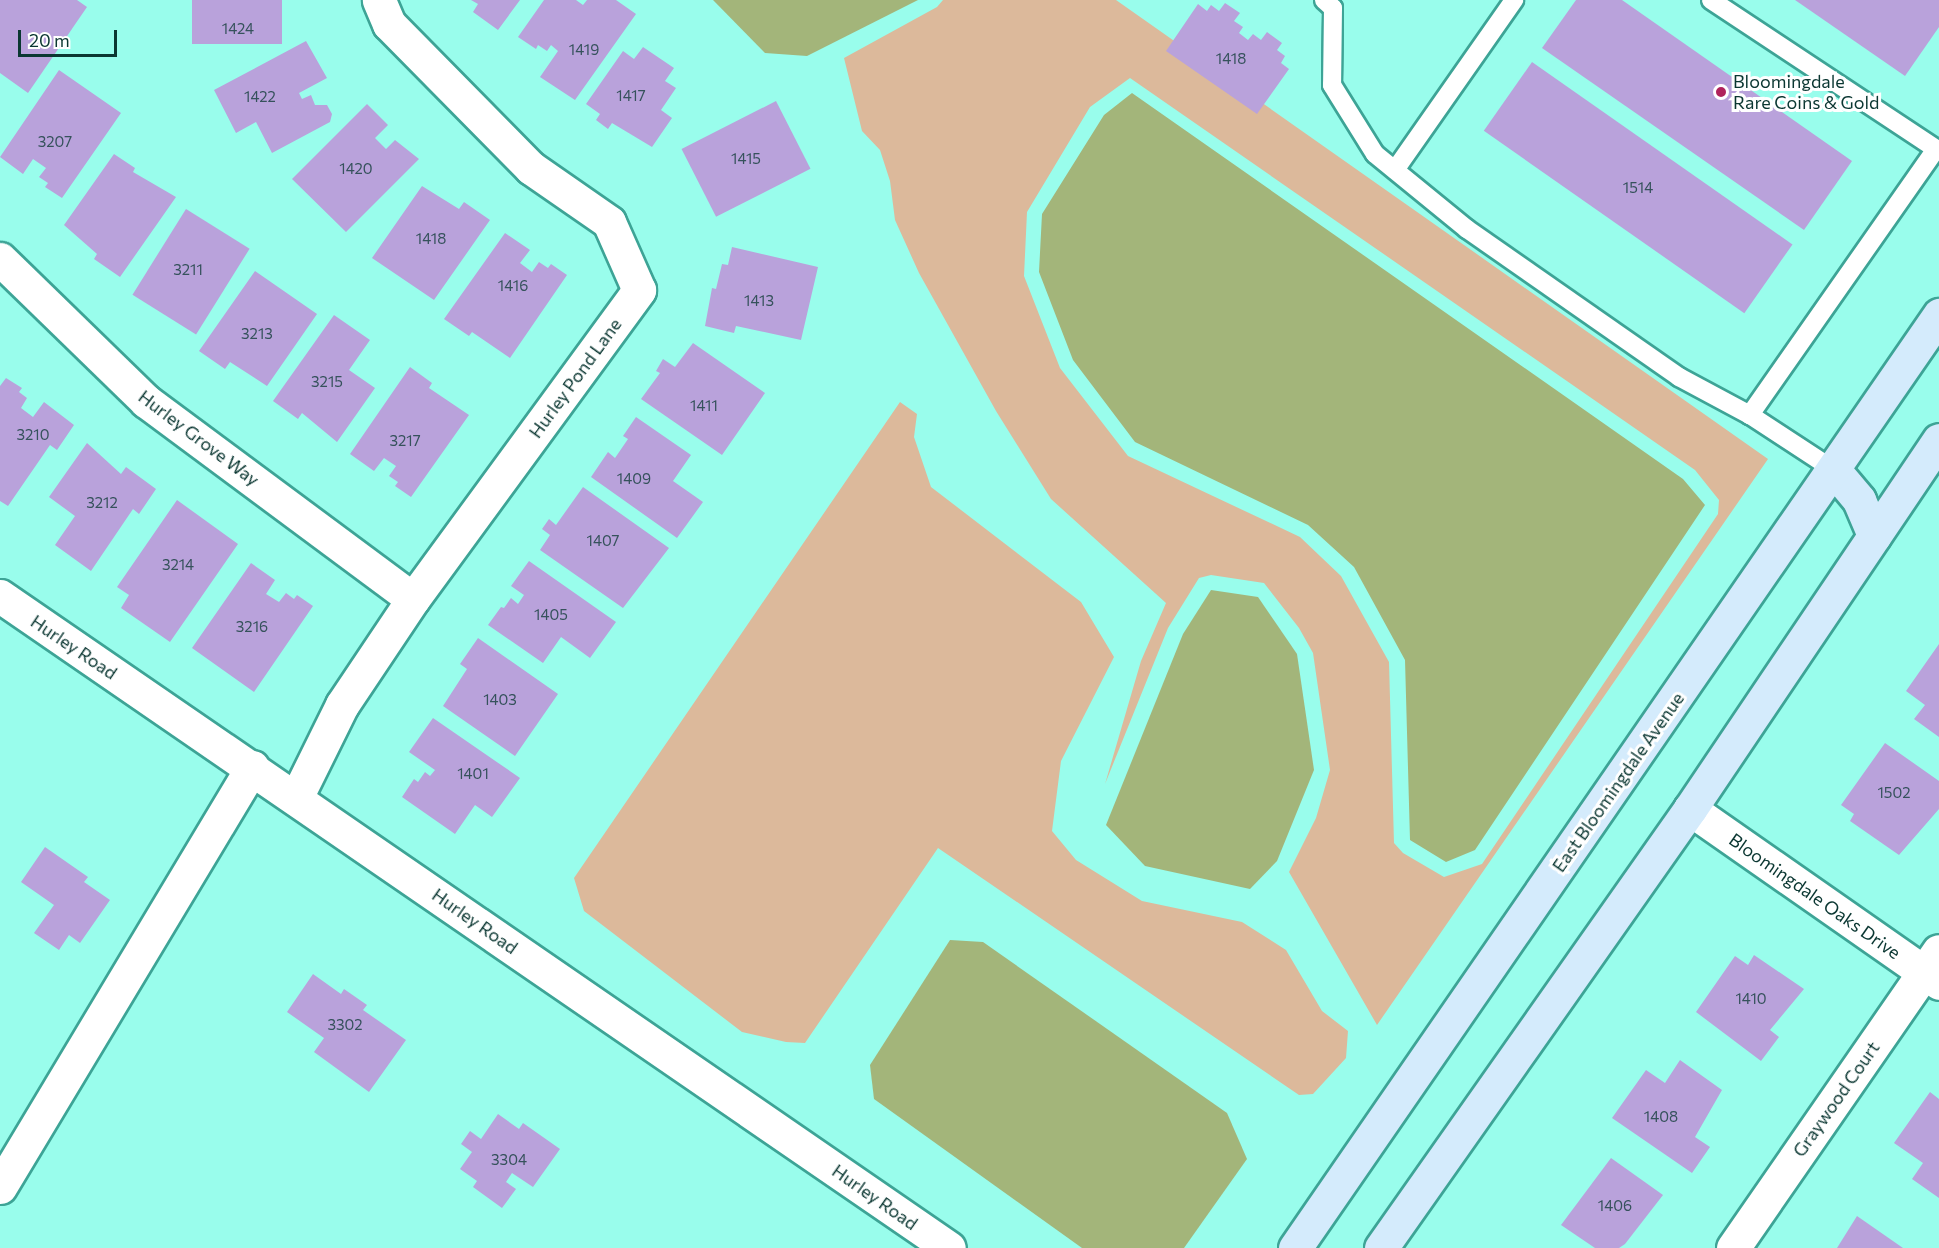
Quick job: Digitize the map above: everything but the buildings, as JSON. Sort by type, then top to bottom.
[{"type":"main road","name":"East Bloomingdale Avenue","points":[[1295,1248],[1939,315]]},
{"type":"main road","points":[[1381,1248],[1690,809],[1939,440]]},
{"type":"main road","points":[[1834,470],[1859,500],[1874,536]]},
{"type":"street","name":"Hurley Pond Lane","points":[[296,798],[342,705],[413,599],[639,290],[609,222],[531,168],[389,24],[379,0]]},
{"type":"street","name":"Hurley Grove Way","points":[[0,259],[146,401],[413,599]]},
{"type":"street","name":"Hurley Road","points":[[0,596],[949,1248]]},
{"type":"street","points":[[0,1187],[252,767]]},
{"type":"street","name":"Bloomingdale Oaks Drive","points":[[1690,809],[1934,969]]},
{"type":"street","name":"Graywood Court","points":[[1733,1248],[1934,969]]},
{"type":"lane","points":[[1324,0],[1333,8],[1332,85],[1375,154],[1467,229],[1678,377],[1750,415],[1834,470]]},
{"type":"lane","points":[[1395,170],[1514,0]]},
{"type":"lane","points":[[1711,0],[1936,149],[1750,415]]},
{"type":"shaded area","points":[[713,0],[918,0],[807,56],[765,53]]},
{"type":"shaded area","points":[[943,0],[1116,0],[1768,459],[1377,1025],[1289,872],[1316,818],[1330,770],[1313,653],[1299,628],[1264,583],[1211,575],[1199,578],[1168,628],[1105,784],[1141,661],[1166,603],[1051,499],[996,411],[919,273],[895,220],[890,181],[880,150],[862,131],[844,58],[937,7]],"holes":[[[1130,78],[1695,470],[1719,500],[1718,514],[1482,864],[1444,877],[1403,853],[1394,843],[1389,662],[1341,576],[1300,537],[1128,456],[1060,368],[1024,276],[1027,212],[1090,107]]]},
{"type":"shaded area","points":[[1132,93],[1683,479],[1705,505],[1475,850],[1446,862],[1410,840],[1405,660],[1354,567],[1308,525],[1135,442],[1073,360],[1039,272],[1042,214],[1104,115]]},
{"type":"shaded area","points":[[900,402],[917,414],[914,437],[931,487],[1081,602],[1114,657],[1061,761],[1052,831],[1076,860],[1142,901],[1242,922],[1286,950],[1322,1011],[1348,1031],[1346,1058],[1313,1094],[1299,1095],[938,848],[805,1043],[786,1042],[742,1032],[584,911],[574,878]]},
{"type":"shaded area","points":[[1211,590],[1258,597],[1297,654],[1314,770],[1277,861],[1250,889],[1145,866],[1106,825],[1183,634]]},
{"type":"shaded area","points":[[950,940],[983,942],[1227,1113],[1247,1159],[1184,1248],[1082,1248],[874,1099],[870,1065]]},
{"type":"place","name":"Bloomingdale Rare Coins & Gold","points":[[1721,92]]}]
